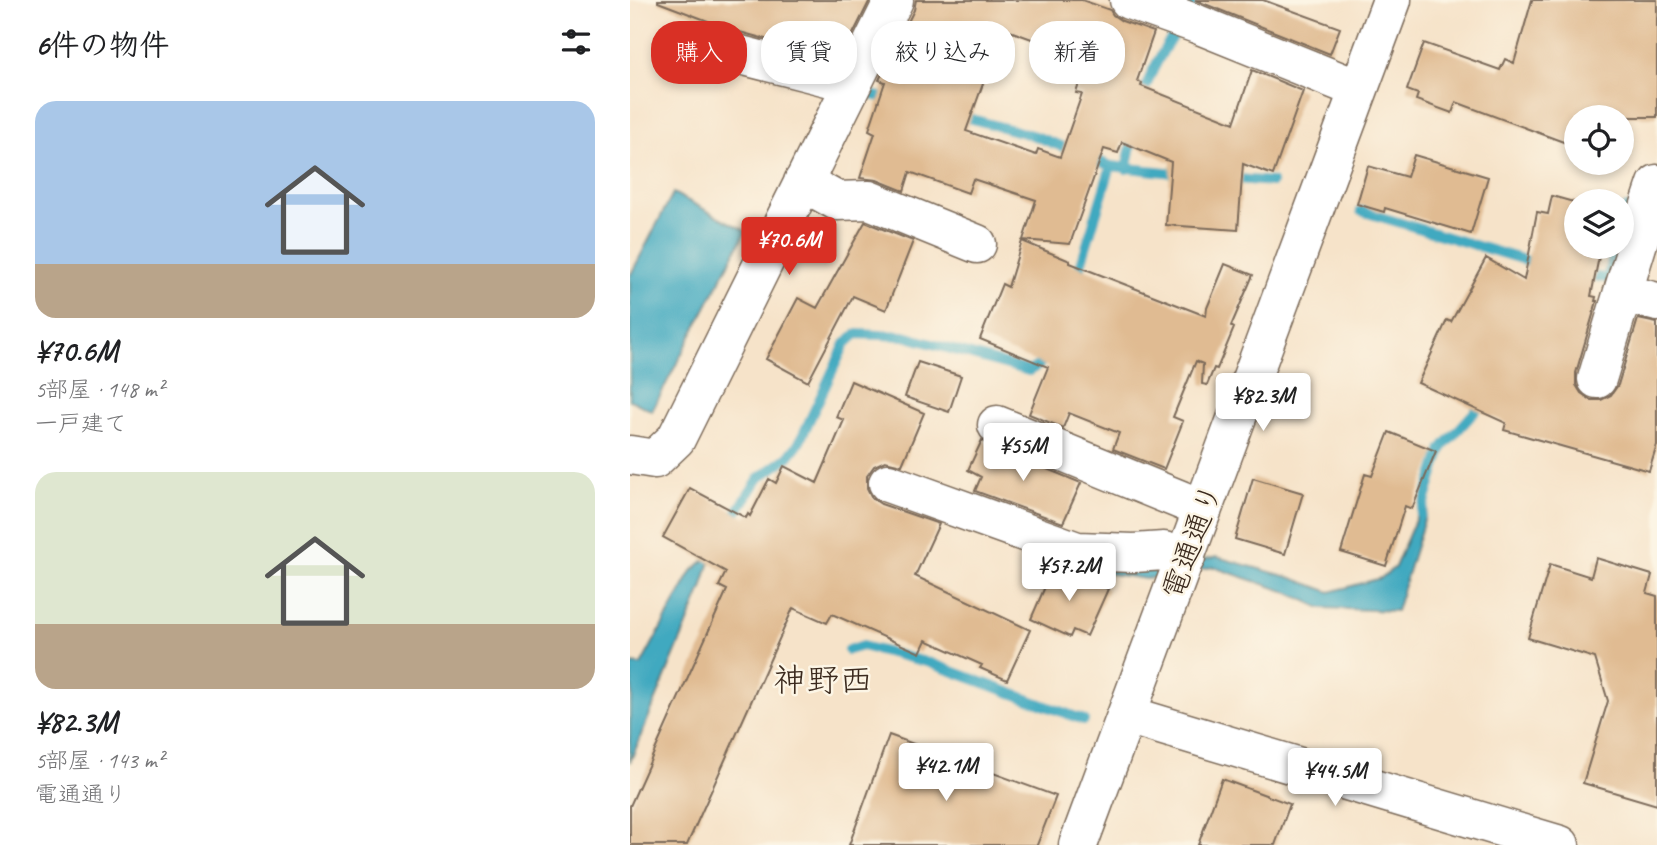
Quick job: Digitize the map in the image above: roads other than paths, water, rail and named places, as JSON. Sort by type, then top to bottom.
[{"type":"street","points":[[857,71],[894,0]]},
{"type":"street","points":[[1129,0],[1358,89]]},
{"type":"street","name":"電通通り","points":[[1079,845],[1392,0]]},
{"type":"street","points":[[630,456],[656,459],[676,439],[851,84]]},
{"type":"street","points":[[803,182],[838,201],[869,200],[977,244]]},
{"type":"street","points":[[1597,379],[1636,289],[1657,184]]},
{"type":"street","points":[[997,425],[1203,509]]},
{"type":"street","points":[[888,483],[1077,551],[1164,551],[1185,557]]},
{"type":"street","points":[[1127,715],[1538,842]]},
{"type":"water","points":[[673,193],[746,231],[652,411],[630,400],[630,276]]},
{"type":"water","points":[[1426,503],[1427,510],[1396,611],[1321,608],[1287,592],[1213,567],[1146,579],[1084,570],[1148,571],[1217,557],[1292,578],[1330,592],[1381,578],[1395,567],[1418,513]]},
{"type":"water","points":[[712,554],[702,589],[630,762],[630,664],[641,665],[692,571]]},
{"type":"waterway","points":[[1142,100],[1155,67],[1185,20],[1192,0]]},
{"type":"waterway","points":[[872,95],[893,100]]},
{"type":"waterway","points":[[957,115],[1035,136],[1111,166],[1183,174]]},
{"type":"waterway","points":[[1126,169],[1134,132]]},
{"type":"waterway","points":[[1076,280],[1111,166]]},
{"type":"waterway","points":[[1227,178],[1272,182]]},
{"type":"waterway","points":[[1361,211],[1541,265]]},
{"type":"waterway","points":[[1607,278],[1613,259]]},
{"type":"waterway","points":[[1584,275],[1620,280]]},
{"type":"waterway","points":[[729,524],[759,478],[788,457],[799,443],[845,344],[856,334],[904,336],[1029,371],[1039,365],[1045,353]]},
{"type":"waterway","points":[[1421,515],[1442,448],[1478,408],[1482,399]]},
{"type":"waterway","points":[[848,650],[862,646],[930,663],[1084,720]]},
{"type":"district","name":"神野西","points":[[823,679]]}]
